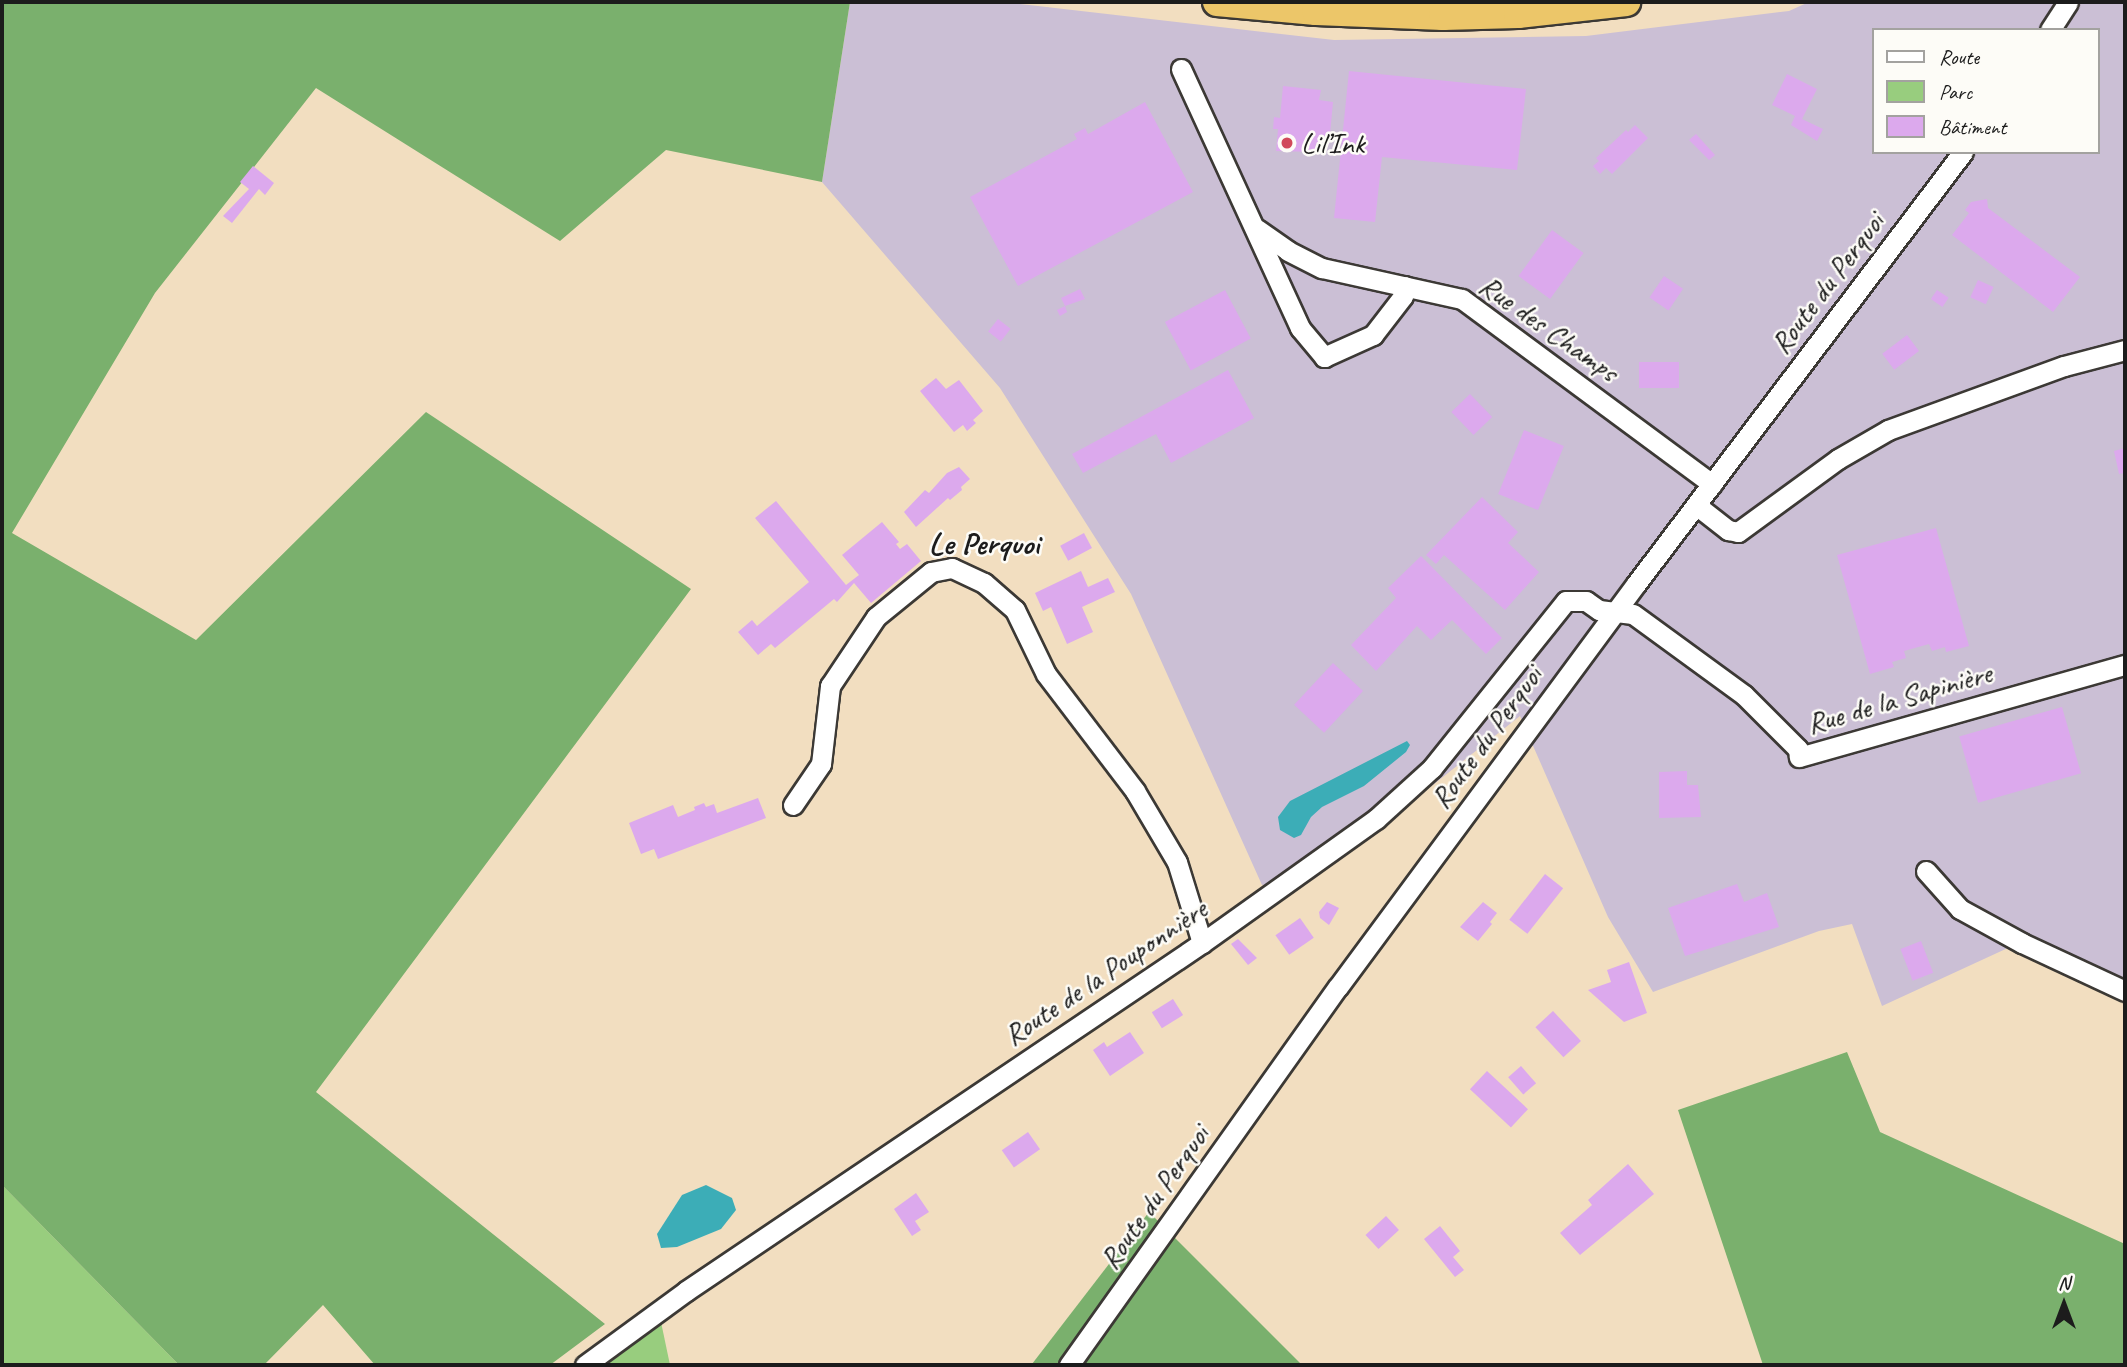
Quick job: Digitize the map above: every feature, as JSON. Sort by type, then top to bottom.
[{"type":"highway","points":[[1217,2],[1316,11],[1443,16],[1518,14],[1626,2]]},
{"type":"street","points":[[2051,28],[2068,2]]},
{"type":"street","points":[[1181,69],[1257,229],[1300,328],[1324,358],[1373,335],[1403,296],[1405,286]]},
{"type":"street","name":"Route du Perquoi","points":[[1069,1365],[1338,987],[1960,154]]},
{"type":"street","name":"Rue des Champs","points":[[1257,229],[1289,251],[1322,268],[1462,299],[1712,484]]},
{"type":"street","points":[[1696,505],[1728,530],[1738,532],[1750,527],[1838,459],[1888,430],[2064,366],[2125,350]]},
{"type":"street","points":[[793,805],[821,764],[830,686],[876,617],[931,572],[952,568],[984,583],[1014,610],[1046,674],[1135,792],[1177,862],[1202,943]]},
{"type":"street","name":"Route de la Pouponnière","points":[[584,1365],[686,1291],[1202,943],[1376,819],[1432,768],[1566,601],[1586,601],[1599,610],[1615,613]]},
{"type":"street","name":"Rue de la Sapinière","points":[[1615,613],[1633,614],[1744,695],[1798,748],[1799,757],[2125,665]]},
{"type":"street","points":[[1926,871],[1960,909],[2022,943],[2125,991]]},
{"type":"shaded area","points":[[850,2],[1003,2],[1334,40],[1586,36],[1789,11],[1809,2],[2125,2],[2125,1003],[2010,947],[1882,1006],[1852,924],[1819,931],[1653,992],[1608,917],[1520,716],[1314,879],[1262,885],[1131,594],[1000,388],[822,182]]},
{"type":"green space","points":[[2,2],[850,2],[822,182],[666,150],[560,241],[316,88],[155,293],[12,533],[196,640],[426,412],[691,589],[316,1092],[605,1324],[550,1365],[375,1365],[323,1305],[264,1365],[179,1365],[2,1185]]},
{"type":"green space","points":[[1847,1052],[1880,1132],[2125,1244],[2125,1365],[1763,1365],[1678,1110]]},
{"type":"green space","points":[[2,1185],[179,1365],[2,1365]]},
{"type":"green space","points":[[1149,1212],[1302,1365],[1032,1364]]},
{"type":"green space","points":[[661,1322],[670,1365],[604,1365]]},
{"type":"water","points":[[1407,741],[1410,745],[1406,752],[1364,786],[1322,807],[1311,817],[1301,835],[1294,838],[1280,830],[1278,817],[1290,801]]},
{"type":"water","points":[[706,1185],[732,1198],[736,1210],[721,1229],[677,1247],[661,1248],[657,1234],[682,1195]]},
{"type":"building","points":[[1349,71],[1526,89],[1517,170],[1382,157],[1375,222],[1334,218]]},
{"type":"building","points":[[1787,74],[1817,89],[1802,119],[1823,129],[1817,141],[1791,125],[1795,116],[1772,105]]},
{"type":"building","points":[[1283,86],[1321,90],[1319,100],[1333,102],[1329,145],[1316,144],[1315,152],[1276,151],[1278,129],[1273,129],[1274,117],[1280,118]]},
{"type":"building","points":[[1145,102],[1193,192],[1018,286],[970,197],[1077,139],[1074,134],[1085,128],[1088,134]]},
{"type":"building","points":[[1635,125],[1648,138],[1612,174],[1606,168],[1600,174],[1593,166],[1599,161],[1596,158]]},
{"type":"building","points":[[1696,134],[1715,155],[1709,160],[1689,140]]},
{"type":"building","points":[[253,166],[274,183],[265,195],[259,189],[232,223],[223,216],[249,189],[240,182]]},
{"type":"building","points":[[1987,199],[1988,208],[2080,277],[2053,312],[1952,235],[1969,213],[1965,210],[1971,202]]},
{"type":"building","points":[[1552,230],[1584,253],[1550,299],[1518,276]]},
{"type":"building","points":[[1664,276],[1683,289],[1669,310],[1649,298]]},
{"type":"building","points":[[1978,280],[1994,287],[1986,304],[1970,297]]},
{"type":"building","points":[[1080,289],[1085,299],[1065,306],[1061,298]]},
{"type":"building","points":[[1225,290],[1251,339],[1191,370],[1165,322]]},
{"type":"building","points":[[1937,290],[1949,298],[1942,307],[1931,299]]},
{"type":"building","points":[[1065,306],[1067,312],[1060,316],[1057,310]]},
{"type":"building","points":[[998,319],[1011,329],[1001,341],[988,332]]},
{"type":"building","points":[[1907,335],[1919,351],[1894,370],[1882,354]]},
{"type":"building","points":[[1639,362],[1679,362],[1679,388],[1639,388]]},
{"type":"building","points":[[1228,370],[1254,418],[1171,463],[1156,434],[1083,473],[1072,454]]},
{"type":"building","points":[[936,378],[946,389],[959,380],[983,411],[973,420],[976,423],[967,431],[963,425],[954,432],[920,391]]},
{"type":"building","points":[[1470,394],[1492,417],[1474,435],[1451,412]]},
{"type":"building","points":[[1524,430],[1564,446],[1538,510],[1498,494]]},
{"type":"building","points":[[2125,448],[2125,473],[2119,474],[2114,451]]},
{"type":"building","points":[[959,467],[970,479],[961,487],[962,490],[950,500],[948,498],[916,527],[904,512],[925,490],[929,493],[947,473]]},
{"type":"building","points":[[1482,497],[1518,532],[1508,543],[1539,572],[1505,610],[1444,555],[1436,564],[1426,555]]},
{"type":"building","points":[[776,501],[846,585],[859,575],[842,555],[882,522],[899,542],[896,544],[900,549],[907,544],[921,561],[871,603],[854,583],[837,602],[834,599],[775,648],[771,644],[758,655],[738,632],[752,620],[757,626],[809,582],[755,518]]},
{"type":"building","points":[[1936,528],[1969,646],[1946,652],[1945,647],[1932,651],[1929,644],[1904,651],[1906,658],[1892,662],[1894,667],[1870,674],[1837,555]]},
{"type":"building","points":[[1084,533],[1092,548],[1068,561],[1060,546]]},
{"type":"building","points":[[1421,556],[1502,638],[1486,654],[1452,620],[1431,640],[1417,626],[1376,671],[1351,645],[1396,598],[1388,588]]},
{"type":"building","points":[[1081,571],[1088,587],[1108,578],[1115,592],[1082,607],[1093,632],[1067,644],[1051,607],[1043,611],[1035,593]]},
{"type":"building","points":[[1333,663],[1363,691],[1324,733],[1294,705]]},
{"type":"building","points":[[2062,707],[2081,773],[1978,803],[1959,736]]},
{"type":"building","points":[[1687,771],[1687,785],[1698,785],[1701,817],[1659,818],[1659,772]]},
{"type":"building","points":[[758,798],[766,818],[658,859],[654,849],[641,854],[629,823],[673,805],[678,817],[704,803],[706,807],[714,804],[717,813]]},
{"type":"building","points":[[1545,874],[1563,888],[1527,934],[1509,920]]},
{"type":"building","points":[[1737,884],[1744,902],[1767,893],[1779,927],[1685,956],[1668,908]]},
{"type":"building","points":[[1327,902],[1339,908],[1329,925],[1320,918],[1319,912]]},
{"type":"building","points":[[1483,902],[1497,913],[1478,941],[1460,927]]},
{"type":"building","points":[[1300,918],[1314,938],[1289,955],[1275,935]]},
{"type":"building","points":[[1238,939],[1257,958],[1248,965],[1231,944]]},
{"type":"building","points":[[1921,941],[1933,973],[1913,981],[1900,949]]},
{"type":"building","points":[[1629,962],[1647,1013],[1624,1022],[1588,990],[1611,982],[1607,970]]},
{"type":"building","points":[[1173,999],[1183,1015],[1162,1028],[1152,1012]]},
{"type":"building","points":[[1553,1011],[1581,1041],[1563,1057],[1535,1027]]},
{"type":"building","points":[[1130,1032],[1144,1053],[1110,1076],[1093,1050],[1104,1042],[1107,1047]]},
{"type":"building","points":[[1521,1066],[1536,1083],[1523,1095],[1508,1077]]},
{"type":"building","points":[[1487,1071],[1528,1109],[1511,1127],[1470,1089]]},
{"type":"building","points":[[1028,1132],[1040,1149],[1014,1168],[1002,1150]]},
{"type":"building","points":[[1628,1164],[1654,1194],[1580,1255],[1560,1233],[1592,1205],[1588,1200]]},
{"type":"building","points":[[916,1193],[929,1212],[915,1221],[921,1230],[912,1236],[894,1209]]},
{"type":"building","points":[[1386,1216],[1399,1230],[1378,1249],[1366,1235]]},
{"type":"building","points":[[1440,1226],[1460,1251],[1453,1257],[1464,1270],[1455,1277],[1424,1239]]},
{"type":"place","name":"Lil’Ink","points":[[1287,143]]},
{"type":"district","name":"Le Perquoi","points":[[984,544]]}]
